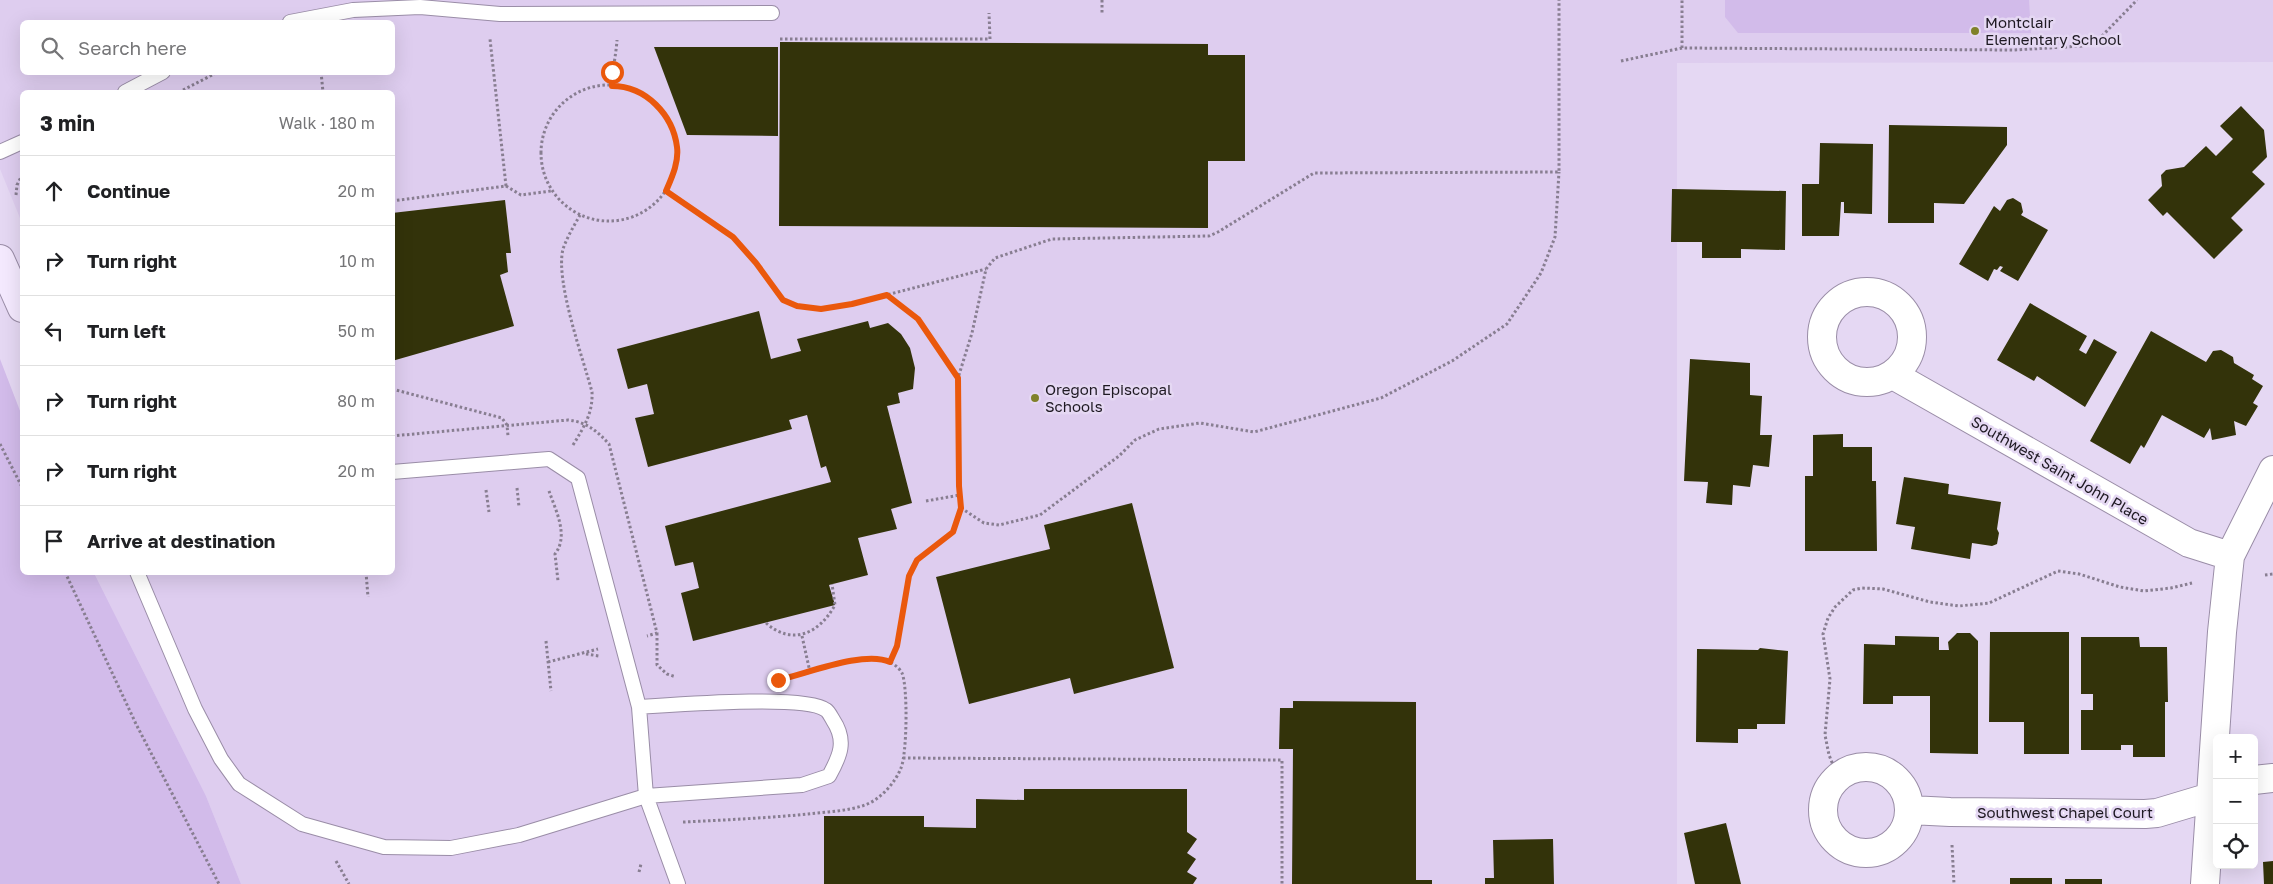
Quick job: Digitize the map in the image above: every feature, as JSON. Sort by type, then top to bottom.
[{"type":"street","points":[[0,259],[20,304]]},
{"type":"street","name":"Southwest Saint John Place","points":[[1893,374],[2189,543],[2230,556]]},
{"type":"street","points":[[2215,779],[2222,632],[2230,556],[2273,470]]},
{"type":"street","points":[[1866,766],[1884,770],[1900,782],[1908,796],[1910,810],[1905,832],[1895,843],[1879,852],[1864,854],[1844,848],[1832,838],[1824,822],[1822,808],[1826,792],[1838,777],[1851,769],[1866,766]]},
{"type":"street","points":[[2258,780],[2273,778]]},
{"type":"street","name":"Southwest Chapel Court","points":[[1910,810],[2145,814],[2157,813],[2213,797]]},
{"type":"street","points":[[2205,884],[2213,807]]},
{"type":"lane","points":[[300,20],[353,10],[420,7],[500,14],[772,13]]},
{"type":"lane","points":[[129,90],[157,75]]},
{"type":"lane","points":[[0,152],[20,143]]},
{"type":"lane","points":[[395,472],[548,459],[578,478],[639,707],[646,796],[678,884]]},
{"type":"lane","points":[[138,575],[195,709],[221,759],[239,784],[302,824],[384,847],[451,848],[519,835],[646,796],[802,785],[829,776],[841,754],[840,730],[826,710],[801,702],[688,703],[639,707]]},
{"type":"path","points":[[1102,0],[1102,13]]},
{"type":"path","points":[[961,508],[984,523],[1000,525],[1040,515],[1119,456],[1135,440],[1159,429],[1200,423],[1254,432],[1381,398],[1452,360],[1507,324],[1541,273],[1555,237],[1559,172],[1559,0]]},
{"type":"path","points":[[1682,0],[1682,48]]},
{"type":"path","points":[[1621,61],[1682,48],[2014,50],[2082,46],[2100,38],[2137,0]]},
{"type":"path","points":[[612,86],[612,72],[616,60],[617,13]]},
{"type":"path","points":[[500,14],[490,39],[506,186]]},
{"type":"path","points":[[182,90],[212,75]]},
{"type":"path","points":[[321,75],[324,90]]},
{"type":"path","points":[[598,86],[612,86],[620,86],[642,93],[659,107],[672,126],[677,148],[675,170],[666,191],[650,208],[630,218],[608,222],[586,218],[566,207],[551,190],[542,170],[540,147],[546,125],[558,106],[576,93],[598,86]]},
{"type":"path","points":[[890,662],[897,646],[909,576],[917,560],[953,532],[961,508],[958,378],[972,333],[986,269],[995,258],[1052,239],[1209,236],[1314,173],[1559,172]]},
{"type":"path","points":[[16,195],[20,179]]},
{"type":"path","points":[[395,201],[506,186],[521,195],[532,195],[551,190]]},
{"type":"path","points":[[666,191],[733,237],[756,263],[783,300],[797,306],[821,309],[852,304],[986,269]]},
{"type":"path","points":[[580,215],[563,250],[561,269],[566,296],[592,392]]},
{"type":"path","points":[[887,295],[918,319],[958,378]]},
{"type":"path","points":[[395,390],[502,418],[507,425],[511,462]]},
{"type":"path","points":[[0,444],[20,483]]},
{"type":"path","points":[[926,501],[960,495]]},
{"type":"path","points":[[1838,777],[1829,755],[1825,735],[1830,679],[1823,634],[1828,618],[1835,607],[1853,590],[1862,588],[1883,589],[1930,602],[1959,606],[1989,603],[2058,571],[2079,574],[2120,587],[2144,592],[2192,583]]},
{"type":"path","points":[[2265,575],[2273,574]]},
{"type":"path","points":[[66,575],[136,724],[220,884]]},
{"type":"path","points":[[366,575],[368,597]]},
{"type":"path","points":[[766,623],[777,633],[802,636],[811,631],[832,610],[835,600],[832,584]]},
{"type":"path","points":[[657,634],[657,665],[667,674],[686,680]]},
{"type":"path","points":[[802,636],[810,672]]},
{"type":"path","points":[[546,641],[551,691]]},
{"type":"path","points":[[639,872],[642,852],[637,839],[674,823],[766,818],[836,811],[865,805],[885,792],[901,767],[905,747],[902,673],[890,662],[868,659],[828,665],[798,675]]},
{"type":"path","points":[[903,758],[1282,760],[1282,884]]},
{"type":"path","points":[[1950,812],[1954,884]]},
{"type":"shaded area","name":"Oregon Episcopal Schools","points":[[0,0],[2273,0],[2273,62],[1677,63],[1677,884],[241,884],[206,796],[95,575],[395,575],[395,90],[20,90],[20,218],[0,169]]},
{"type":"shaded area","points":[[1725,0],[2029,0],[2031,33],[1738,33],[1725,17]]},
{"type":"shaded area","points":[[0,359],[20,411],[20,575],[95,575],[206,796],[241,884],[0,884]]},
{"type":"building","points":[[780,42],[1208,44],[1208,55],[1245,55],[1245,161],[1208,161],[1208,228],[779,226]]},
{"type":"building","points":[[654,47],[778,47],[778,136],[687,135]]},
{"type":"building","points":[[2241,106],[2264,130],[2267,157],[2252,172],[2265,184],[2231,218],[2243,230],[2214,259],[2167,212],[2163,216],[2148,200],[2162,186],[2161,175],[2166,170],[2184,167],[2206,146],[2216,156],[2233,139],[2220,126]]},
{"type":"building","points":[[1889,125],[2007,127],[2007,145],[1964,204],[1934,203],[1934,223],[1888,223]]},
{"type":"building","points":[[1820,143],[1873,144],[1872,214],[1844,213],[1844,202],[1841,202],[1839,236],[1802,236],[1802,184],[1819,184]]},
{"type":"building","points":[[1672,189],[1786,191],[1785,250],[1741,249],[1741,258],[1702,258],[1702,242],[1671,242]]},
{"type":"building","points":[[2013,198],[2021,203],[2023,212],[2021,215],[2048,230],[2018,281],[2000,271],[2003,267],[2000,266],[1997,270],[1994,269],[1988,281],[1959,264],[1994,206],[2000,211],[2007,200]]},
{"type":"building","points":[[505,200],[511,253],[506,253],[508,272],[500,275],[514,326],[395,360],[395,213]]},
{"type":"building","points":[[2030,303],[2087,336],[2079,350],[2086,354],[2094,339],[2117,352],[2085,407],[2037,376],[2034,381],[1997,360]]},
{"type":"building","points":[[759,311],[771,359],[801,351],[797,339],[868,321],[870,328],[888,323],[901,334],[910,348],[915,368],[913,389],[898,393],[900,403],[887,406],[912,503],[891,509],[897,529],[858,538],[868,575],[829,585],[835,605],[693,641],[681,593],[699,588],[693,562],[675,566],[665,526],[831,482],[826,466],[821,468],[807,415],[789,420],[792,429],[648,467],[635,418],[654,414],[647,384],[628,389],[617,349]]},
{"type":"building","points":[[2151,331],[2206,362],[2213,351],[2221,350],[2233,357],[2234,363],[2254,375],[2252,379],[2263,386],[2253,403],[2258,406],[2246,426],[2234,421],[2236,435],[2212,440],[2210,428],[2204,438],[2162,415],[2144,448],[2141,445],[2130,464],[2090,441]]},
{"type":"building","points":[[1690,359],[1750,363],[1750,395],[1762,396],[1760,435],[1772,435],[1769,467],[1753,465],[1750,487],[1733,485],[1732,505],[1706,503],[1708,482],[1684,481]]},
{"type":"building","points":[[1843,434],[1843,447],[1872,447],[1872,481],[1876,481],[1877,551],[1805,551],[1805,476],[1813,476],[1813,435]]},
{"type":"building","points":[[1904,477],[1949,484],[1948,494],[2001,502],[1997,544],[1992,546],[1972,543],[1970,559],[1911,549],[1915,527],[1896,524]]},
{"type":"building","points":[[1132,503],[1174,668],[1074,694],[1070,678],[969,704],[936,577],[1050,549],[1044,525]]},
{"type":"building","points":[[1990,632],[2069,632],[2069,754],[2024,754],[2024,722],[1989,722]]},
{"type":"building","points":[[1957,633],[1970,633],[1978,641],[1978,754],[1930,753],[1930,696],[1893,696],[1893,704],[1863,704],[1864,644],[1895,645],[1895,636],[1939,637],[1939,650],[1949,650],[1948,642]]},
{"type":"building","points":[[2081,637],[2139,637],[2140,647],[2167,647],[2168,702],[2165,702],[2165,757],[2133,757],[2133,745],[2121,745],[2121,750],[2081,750],[2081,710],[2093,710],[2093,694],[2081,694]]},
{"type":"building","points":[[1760,648],[1788,651],[1785,724],[1757,724],[1757,729],[1738,729],[1738,743],[1696,742],[1697,649],[1758,650]]},
{"type":"building","points":[[1293,701],[1416,702],[1416,880],[1432,880],[1432,884],[1292,884],[1293,749],[1279,749],[1280,708],[1293,708]]},
{"type":"building","points":[[1024,789],[1187,789],[1187,832],[1197,839],[1187,853],[1196,859],[1187,872],[1197,878],[1193,884],[824,884],[824,816],[924,816],[924,827],[976,828],[976,799],[1024,800]]},
{"type":"building","points":[[1726,823],[1741,884],[1695,884],[1684,833]]},
{"type":"building","points":[[1553,839],[1554,884],[1485,884],[1485,878],[1494,878],[1493,840]]},
{"type":"building","points":[[2273,861],[2273,884],[2264,884],[2263,862]]},
{"type":"building","points":[[2010,878],[2052,878],[2052,884],[2010,884]]},
{"type":"building","points":[[2065,879],[2102,879],[2102,884],[2065,884]]},
{"type":"place","name":"Montclair Elementary School","points":[[1975,31]]},
{"type":"place","name":"Oregon Episcopal Schools","points":[[1035,398]]},
{"type":"route","points":[[612,72],[612,86],[620,86],[642,93],[659,107],[672,126],[677,148],[675,170],[666,191],[733,237],[756,263],[783,300],[797,306],[821,309],[852,304],[887,295],[918,319],[958,378],[961,508],[953,532],[917,560],[909,576],[897,646],[890,662],[868,659],[828,665],[808,673],[778,680]]}]
